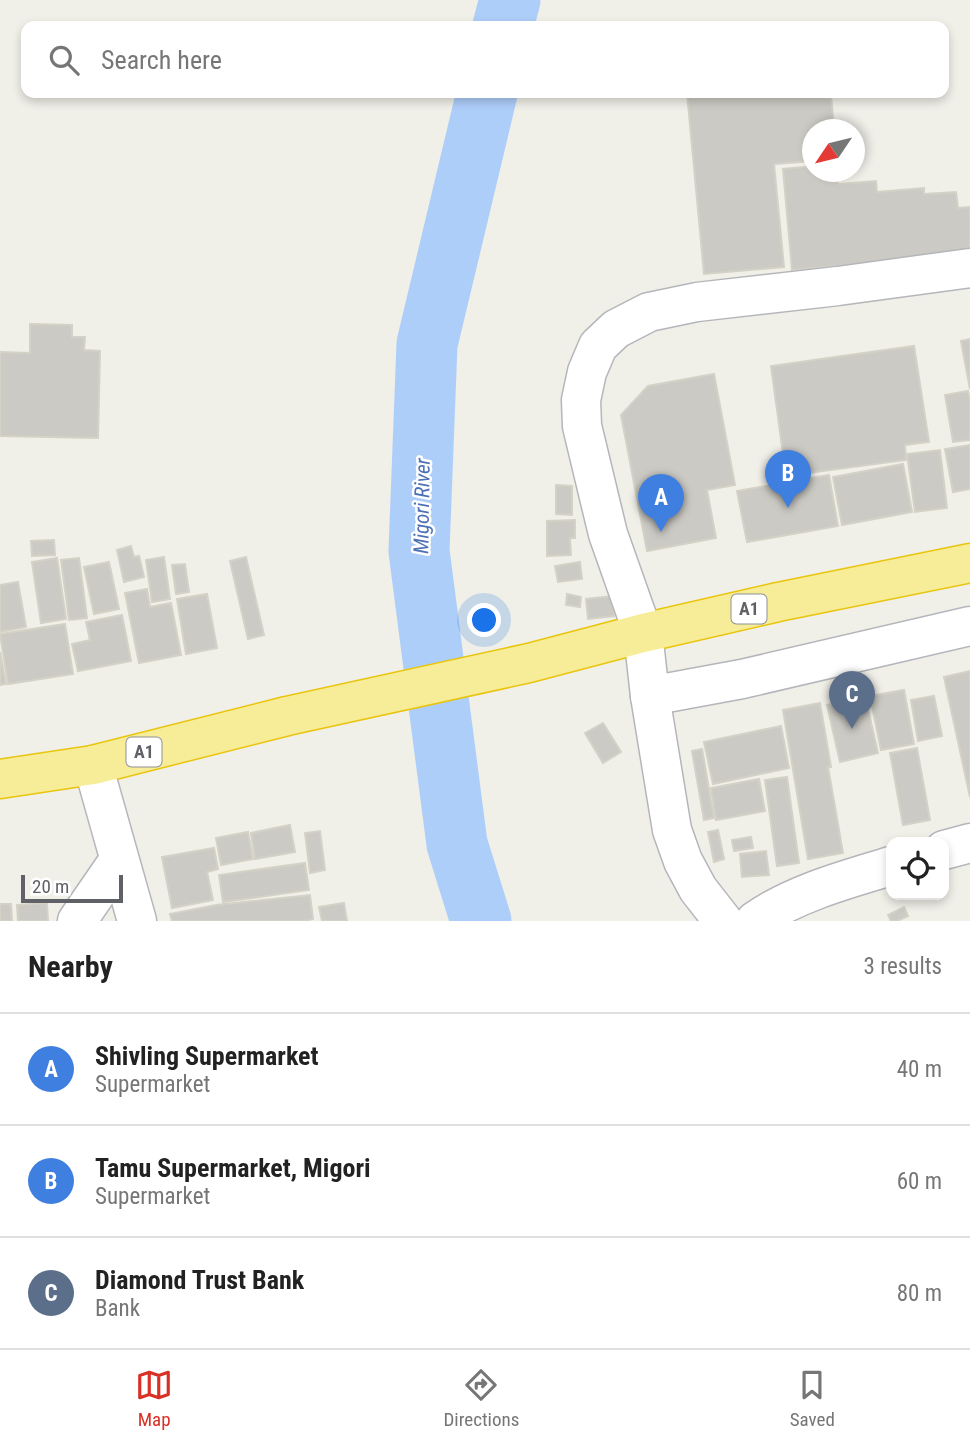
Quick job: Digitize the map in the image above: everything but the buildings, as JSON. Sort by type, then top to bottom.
[{"type":"highway","name":"A1","points":[[0,779],[93,765],[287,716],[529,663],[643,633],[970,563]]},
{"type":"street","points":[[723,921],[698,889],[683,861],[672,830],[650,696],[643,633],[608,534],[582,426],[581,400],[587,372],[598,346],[616,328],[649,312],[697,302],[970,268]]},
{"type":"street","points":[[650,696],[742,679],[970,626]]},
{"type":"street","points":[[93,765],[136,921]]},
{"type":"street","points":[[949,849],[970,843]]},
{"type":"street","points":[[77,921],[119,860]]},
{"type":"street","points":[[755,921],[780,906],[830,885],[886,868]]},
{"type":"waterway","name":"Migori River","points":[[504,21],[510,0]]},
{"type":"waterway","name":"Migori River","points":[[481,921],[457,844],[419,551],[427,344],[486,98]]},
{"type":"place","name":"Tamu Supermarket, Migori","points":[[788,508]]},
{"type":"place","name":"Shivling Supermarket","points":[[661,532]]},
{"type":"place","name":"Diamond Trust Bank","points":[[852,729]]}]
